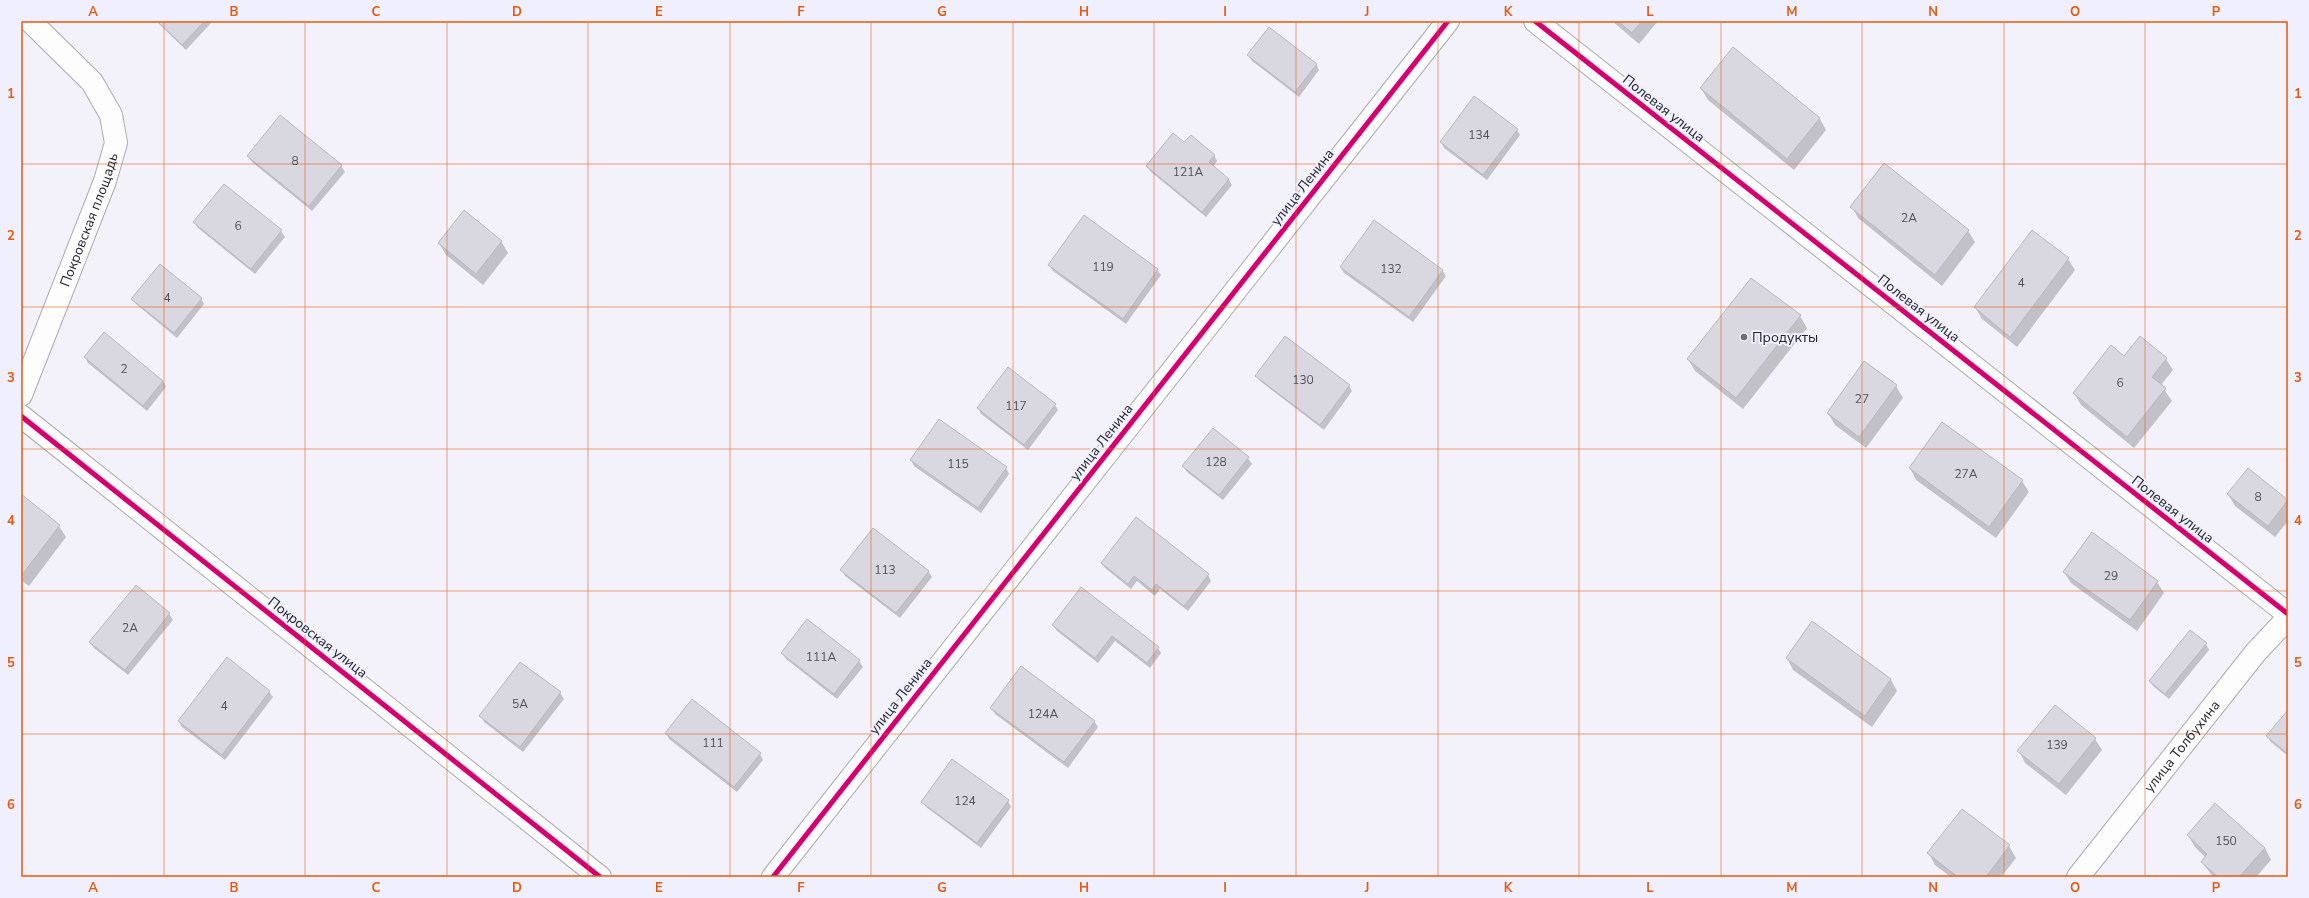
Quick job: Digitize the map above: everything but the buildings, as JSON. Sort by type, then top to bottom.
[{"type":"street","name":"Покровская площадь","points":[[21,395],[105,181],[116,143],[111,115],[92,82],[30,21]]},
{"type":"street","name":"улица Ленина","points":[[773,877],[1448,21]]},
{"type":"street","name":"Полевая улица","points":[[1535,21],[2288,614]]},
{"type":"street","name":"Покровская улица","points":[[21,416],[600,877]]},
{"type":"street","name":"улица Толбухина","points":[[2078,877],[2256,652],[2288,618]]},
{"type":"cycle path","points":[[773,877],[1448,21]]},
{"type":"cycle path","points":[[1535,21],[2288,614]]},
{"type":"cycle path","points":[[21,416],[600,877]]},
{"type":"place","name":"Продукты","points":[[1744,337]]}]
